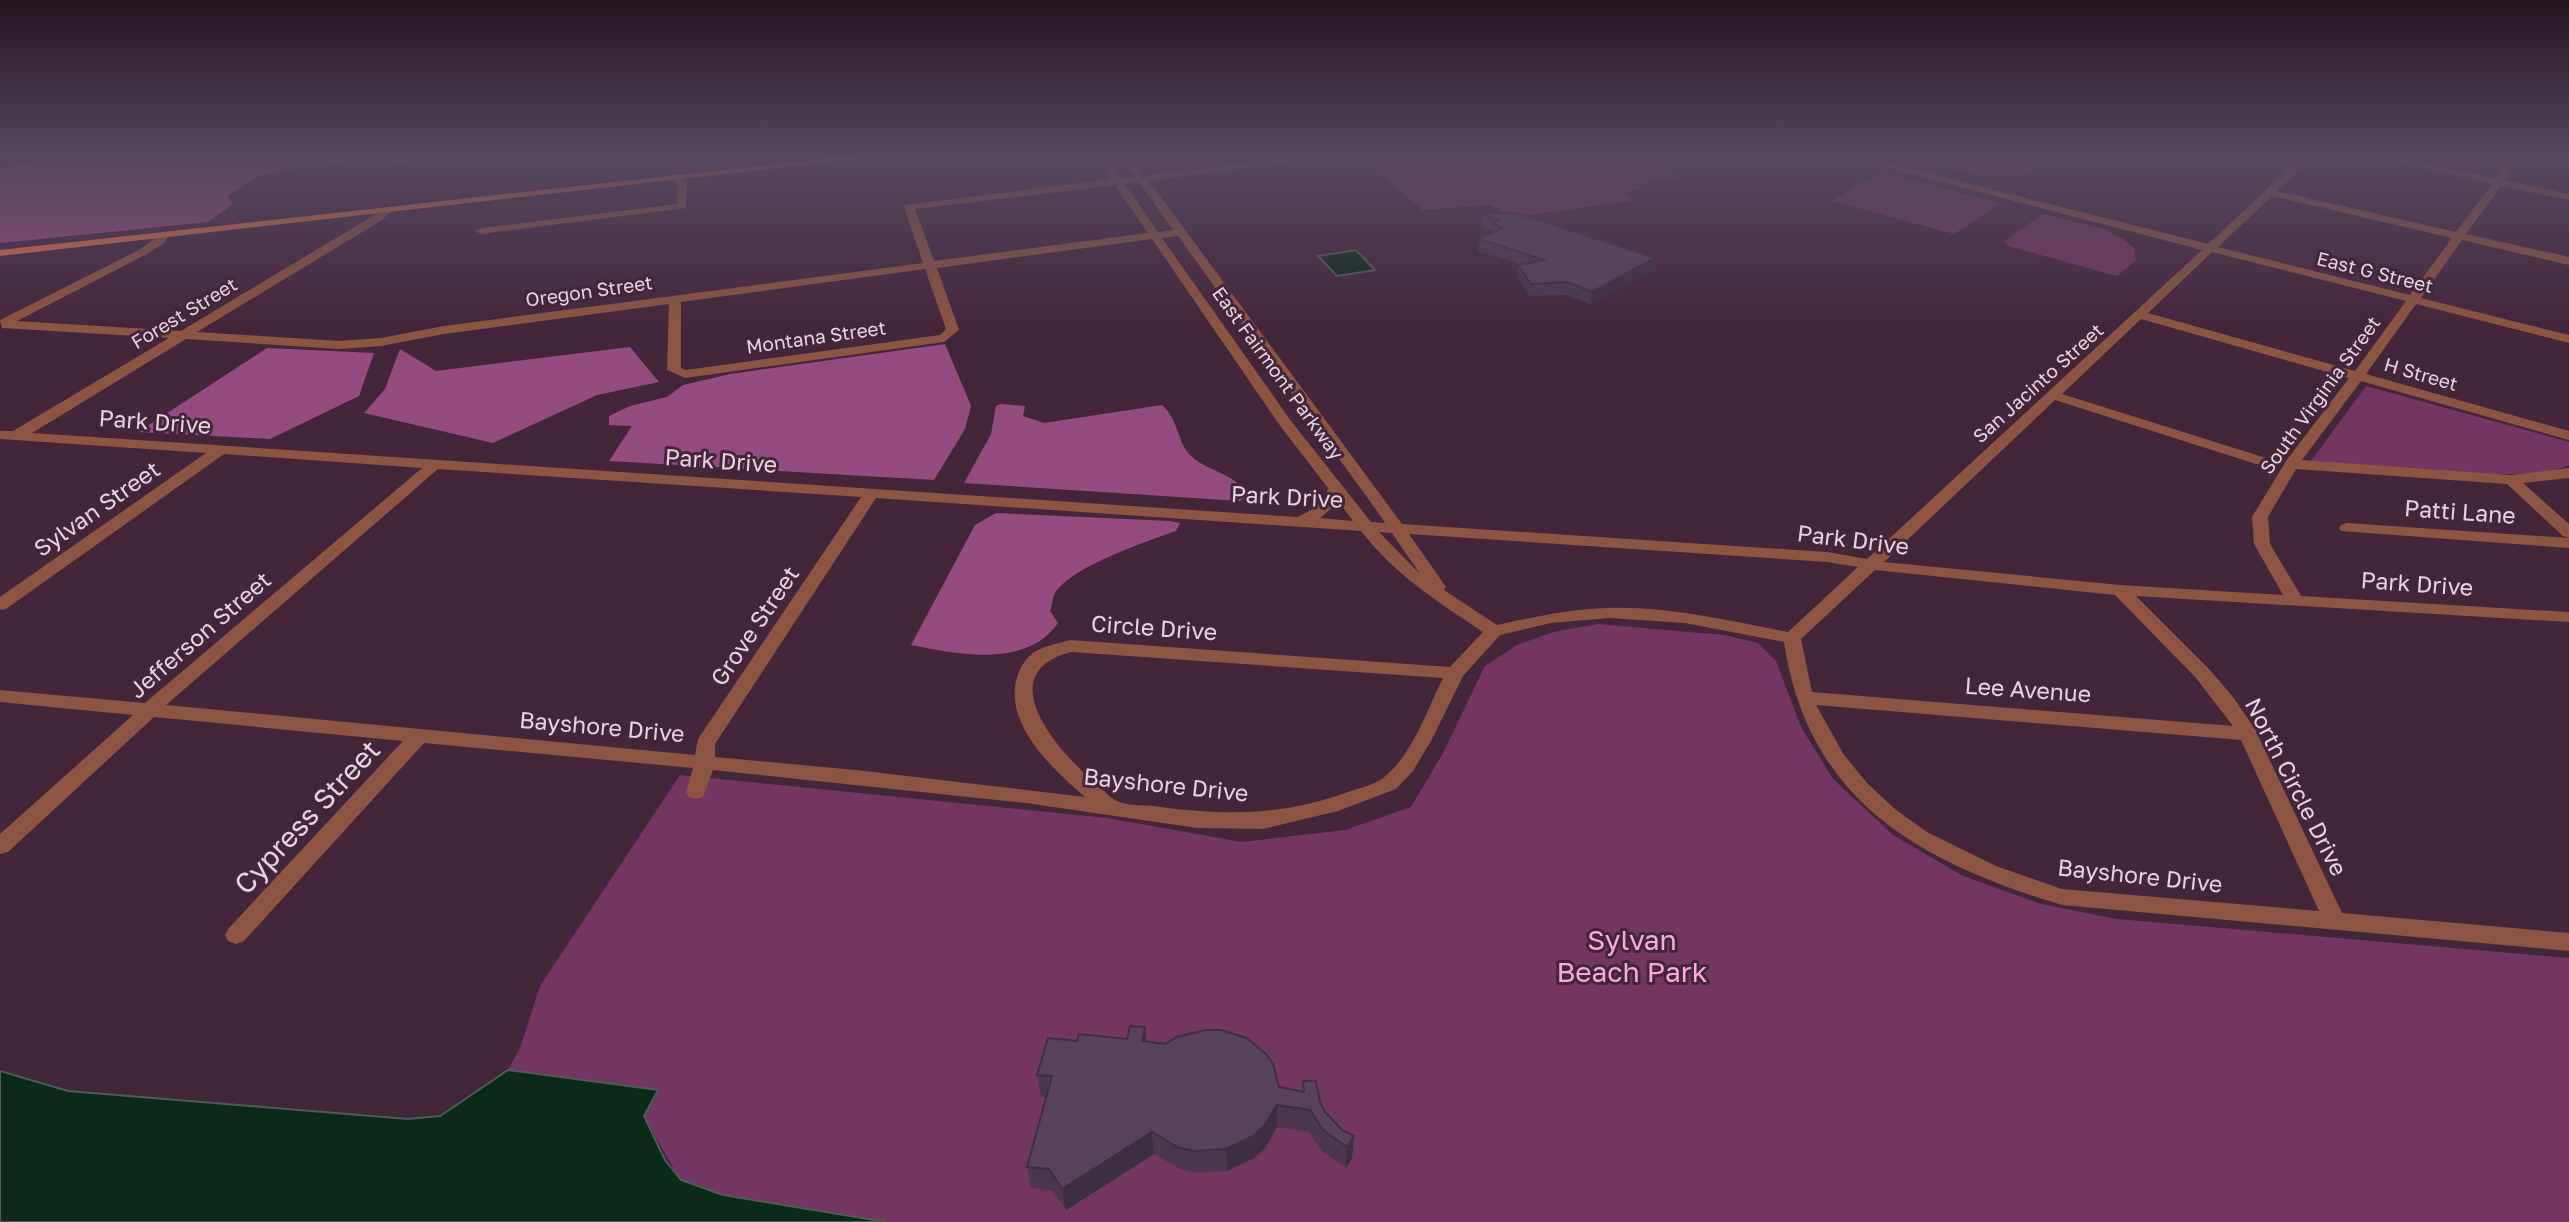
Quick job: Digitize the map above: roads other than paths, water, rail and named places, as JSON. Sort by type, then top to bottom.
[{"type":"main road","points":[[0,253],[367,213]]},
{"type":"street","name":"Forest Street","points":[[0,445],[8,435],[184,335],[384,213]]},
{"type":"street","points":[[481,231],[636,213]]},
{"type":"street","points":[[911,213],[930,266]]},
{"type":"street","name":"East Fairmont Parkway","points":[[1138,213],[1286,424],[1363,524],[1413,577],[1494,631]]},
{"type":"street","name":"East Fairmont Parkway","points":[[1166,213],[1236,304],[1443,595]]},
{"type":"street","name":"East G Street","points":[[2072,213],[2569,339]]},
{"type":"street","name":"San Jacinto Street","points":[[1791,638],[2249,213]]},
{"type":"street","points":[[2359,213],[2569,261]]},
{"type":"street","name":"South Virginia Street","points":[[2294,598],[2262,544],[2260,517],[2291,464],[2476,213]]},
{"type":"street","name":"Oregon Street","points":[[1,325],[339,345],[367,343],[444,330],[1180,232]]},
{"type":"street","points":[[1,325],[143,251],[160,241],[163,235]]},
{"type":"street","name":"Montana Street","points":[[675,299],[674,370],[685,374],[951,335],[954,330],[930,266]]},
{"type":"street","points":[[1205,308],[1236,304]]},
{"type":"street","name":"H Street","points":[[2141,315],[2569,436]]},
{"type":"street","points":[[2052,395],[2260,461]]},
{"type":"street","name":"Park Drive","points":[[8,435],[871,494],[1363,524],[1826,557],[1870,565],[2120,590],[2294,598],[2569,617]]},
{"type":"street","name":"Sylvan Street","points":[[0,605],[220,450]]},
{"type":"street","name":"Jefferson Street","points":[[0,846],[435,464]]},
{"type":"street","points":[[2291,464],[2511,480],[2569,473]]},
{"type":"street","points":[[2511,480],[2569,533]]},
{"type":"street","points":[[1300,521],[1322,512],[1330,505],[1336,488]]},
{"type":"street","name":"Grove Street","points":[[696,792],[705,764],[705,744],[871,494]]},
{"type":"street","name":"Patti Lane","points":[[2347,527],[2569,543]]},
{"type":"street","points":[[1415,558],[1423,540],[1446,531]]},
{"type":"street","name":"North Circle Drive","points":[[2120,590],[2203,674],[2226,701],[2248,734],[2334,919]]},
{"type":"street","points":[[1494,631],[1551,618],[1609,613],[1685,618],[1791,638]]},
{"type":"street","name":"Bayshore Drive","points":[[0,696],[869,778],[1197,820],[1263,821],[1301,815],[1356,799],[1390,784],[1406,766],[1455,673],[1494,631]]},
{"type":"street","name":"Bayshore Drive","points":[[1791,638],[1804,698],[1828,747],[1856,787],[1890,818],[1982,871],[2062,897],[2334,919],[2569,942]]},
{"type":"street","name":"Circle Drive","points":[[1110,807],[1045,744],[1029,720],[1023,696],[1027,670],[1043,654],[1070,646],[1455,673]]},
{"type":"street","name":"Lee Avenue","points":[[1804,698],[2248,734]]},
{"type":"street","name":"Cypress Street","points":[[236,935],[419,736]]},
{"type":"park label","name":"Sylvan Beach Park","points":[[1632,956]]}]
